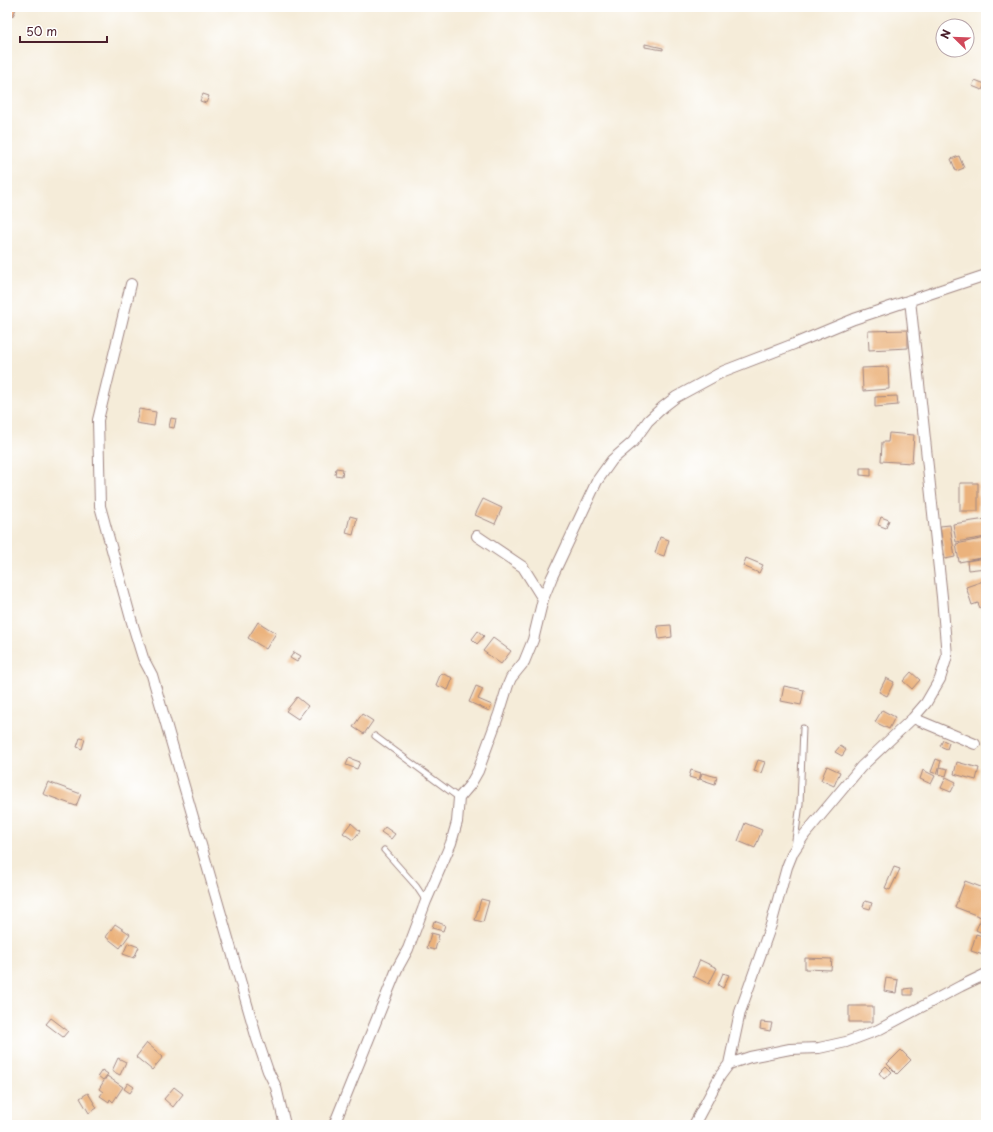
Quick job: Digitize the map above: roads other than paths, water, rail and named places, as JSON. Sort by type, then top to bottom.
[{"type":"street","points":[[334,1125],[397,969],[408,948],[426,900],[451,843],[457,822],[459,798],[470,785],[478,771],[508,685],[527,655],[533,640],[543,599],[552,576],[600,476],[612,460],[633,442],[648,421],[663,407],[676,397],[724,371],[854,319],[986,275]]},
{"type":"street","points":[[131,284],[98,420],[100,506],[131,619],[143,658],[152,675],[257,1039],[268,1071],[276,1087],[285,1125]]},
{"type":"street","points":[[694,1125],[720,1076],[729,1064],[740,1012],[771,925],[786,867],[793,852],[805,834],[861,767],[913,718],[926,703],[940,679],[947,656],[942,589],[910,300]]},
{"type":"street","points":[[477,536],[523,567],[543,599]]},
{"type":"street","points":[[913,718],[975,744]]},
{"type":"street","points":[[729,1064],[750,1057],[790,1049],[819,1048],[846,1042],[878,1030],[986,974]]},
{"type":"lane","points":[[793,852],[800,804],[804,728]]},
{"type":"lane","points":[[375,736],[459,798]]},
{"type":"lane","points":[[384,850],[416,886],[426,900]]}]
